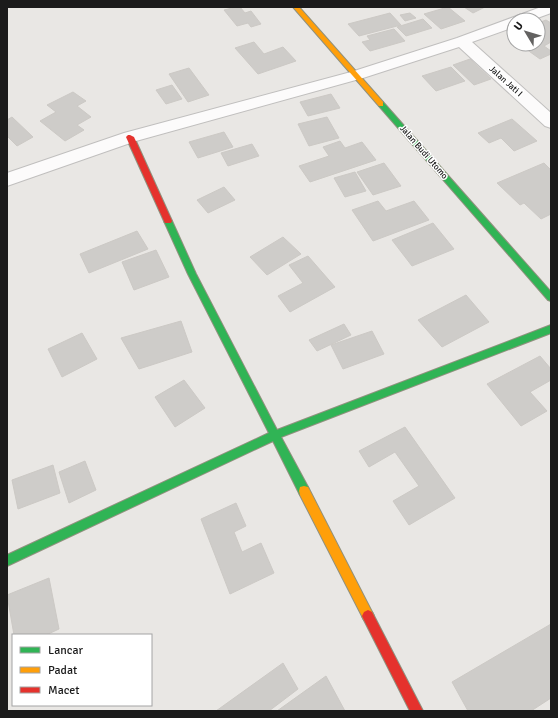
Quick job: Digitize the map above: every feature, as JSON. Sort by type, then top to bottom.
[{"type":"street","name":"Jalan Budi Utomo","points":[[296,7],[551,298]]},
{"type":"street","points":[[540,12],[551,8]]},
{"type":"street","points":[[7,180],[130,137],[357,75],[462,41],[506,25]]},
{"type":"street","name":"Jalan Jati I","points":[[462,41],[551,122]]},
{"type":"street","points":[[130,137],[192,274],[417,711]]},
{"type":"street","points":[[7,561],[276,435],[551,329]]},
{"type":"building","points":[[240,7],[245,13],[251,11],[261,24],[251,27],[248,23],[237,26],[224,10]]},
{"type":"building","points":[[448,7],[465,21],[441,29],[424,14]]},
{"type":"building","points":[[464,7],[485,7],[473,13]]},
{"type":"building","points":[[390,13],[401,25],[359,36],[348,24]]},
{"type":"building","points":[[410,13],[416,18],[405,21],[400,15]]},
{"type":"building","points":[[423,19],[432,28],[406,36],[397,27]]},
{"type":"building","points":[[546,20],[551,23],[551,42],[546,45]]},
{"type":"building","points":[[394,29],[405,41],[370,51],[362,42],[370,40],[367,36]]},
{"type":"building","points":[[254,42],[264,54],[283,47],[296,61],[258,74],[235,48]]},
{"type":"building","points":[[546,47],[551,51],[551,54],[540,59],[530,52],[546,52]]},
{"type":"building","points":[[470,59],[491,79],[474,85],[453,65]]},
{"type":"building","points":[[451,67],[465,81],[436,91],[422,76]]},
{"type":"building","points":[[189,68],[209,95],[188,102],[169,74]]},
{"type":"building","points":[[172,85],[182,99],[166,104],[156,90]]},
{"type":"building","points":[[73,92],[86,101],[77,106],[91,117],[77,125],[84,130],[65,141],[40,121],[56,112],[47,105]]},
{"type":"building","points":[[331,94],[340,108],[308,116],[300,102]]},
{"type":"building","points":[[12,117],[33,137],[17,146],[7,136],[7,120]]},
{"type":"building","points":[[327,117],[339,138],[309,146],[298,124]]},
{"type":"building","points":[[512,119],[537,141],[514,151],[501,138],[489,143],[478,133]]},
{"type":"building","points":[[224,132],[233,147],[198,158],[189,142]]},
{"type":"building","points":[[340,141],[345,148],[362,142],[376,160],[310,182],[299,166],[329,156],[323,147]]},
{"type":"building","points":[[252,144],[259,156],[228,166],[221,153]]},
{"type":"building","points":[[384,163],[401,186],[373,195],[357,172]]},
{"type":"building","points":[[544,163],[551,170],[551,214],[541,219],[524,203],[520,205],[497,183]]},
{"type":"building","points":[[355,172],[366,191],[345,197],[334,178]]},
{"type":"building","points":[[224,187],[235,200],[208,213],[197,200]]},
{"type":"building","points":[[378,201],[386,211],[414,201],[429,220],[373,241],[352,210]]},
{"type":"building","points":[[433,223],[454,249],[412,266],[392,240]]},
{"type":"building","points":[[137,231],[148,249],[89,273],[80,254]]},
{"type":"building","points":[[283,237],[301,254],[267,275],[250,257]]},
{"type":"building","points":[[156,250],[169,277],[134,290],[122,262]]},
{"type":"building","points":[[308,256],[335,287],[290,312],[278,296],[303,283],[289,265]]},
{"type":"building","points":[[466,295],[489,322],[442,347],[418,320]]},
{"type":"building","points":[[181,321],[192,352],[139,369],[121,338]]},
{"type":"building","points":[[344,324],[351,335],[317,351],[309,340]]},
{"type":"building","points":[[372,331],[384,354],[343,369],[331,345]]},
{"type":"building","points":[[82,333],[97,359],[62,377],[48,349]]},
{"type":"building","points":[[540,356],[551,369],[551,380],[530,392],[547,411],[521,426],[487,384]]},
{"type":"building","points":[[184,380],[205,408],[175,427],[155,397]]},
{"type":"building","points":[[405,427],[455,498],[409,525],[393,501],[419,486],[395,452],[369,467],[359,451]]},
{"type":"building","points":[[85,461],[96,490],[69,503],[59,472]]},
{"type":"building","points":[[53,465],[60,493],[18,509],[12,480]]},
{"type":"building","points":[[236,503],[246,526],[234,532],[242,552],[261,543],[274,573],[230,594],[201,519]]},
{"type":"building","points":[[49,578],[59,629],[48,634],[14,634],[7,595]]},
{"type":"building","points":[[551,624],[551,698],[531,711],[468,711],[452,682]]},
{"type":"building","points":[[283,663],[298,689],[269,711],[216,711]]},
{"type":"building","points":[[326,676],[345,711],[277,711]]},
{"type":"traffic: fast","points":[[381,104],[551,298]]},
{"type":"traffic: fast","points":[[168,221],[192,274],[304,491]]},
{"type":"traffic: fast","points":[[7,561],[275,435],[551,329]]},
{"type":"traffic: slow","points":[[296,7],[381,104]]},
{"type":"traffic: slow","points":[[304,491],[368,616]]},
{"type":"traffic: jam","points":[[130,137],[168,221]]},
{"type":"traffic: jam","points":[[368,616],[417,711]]}]
